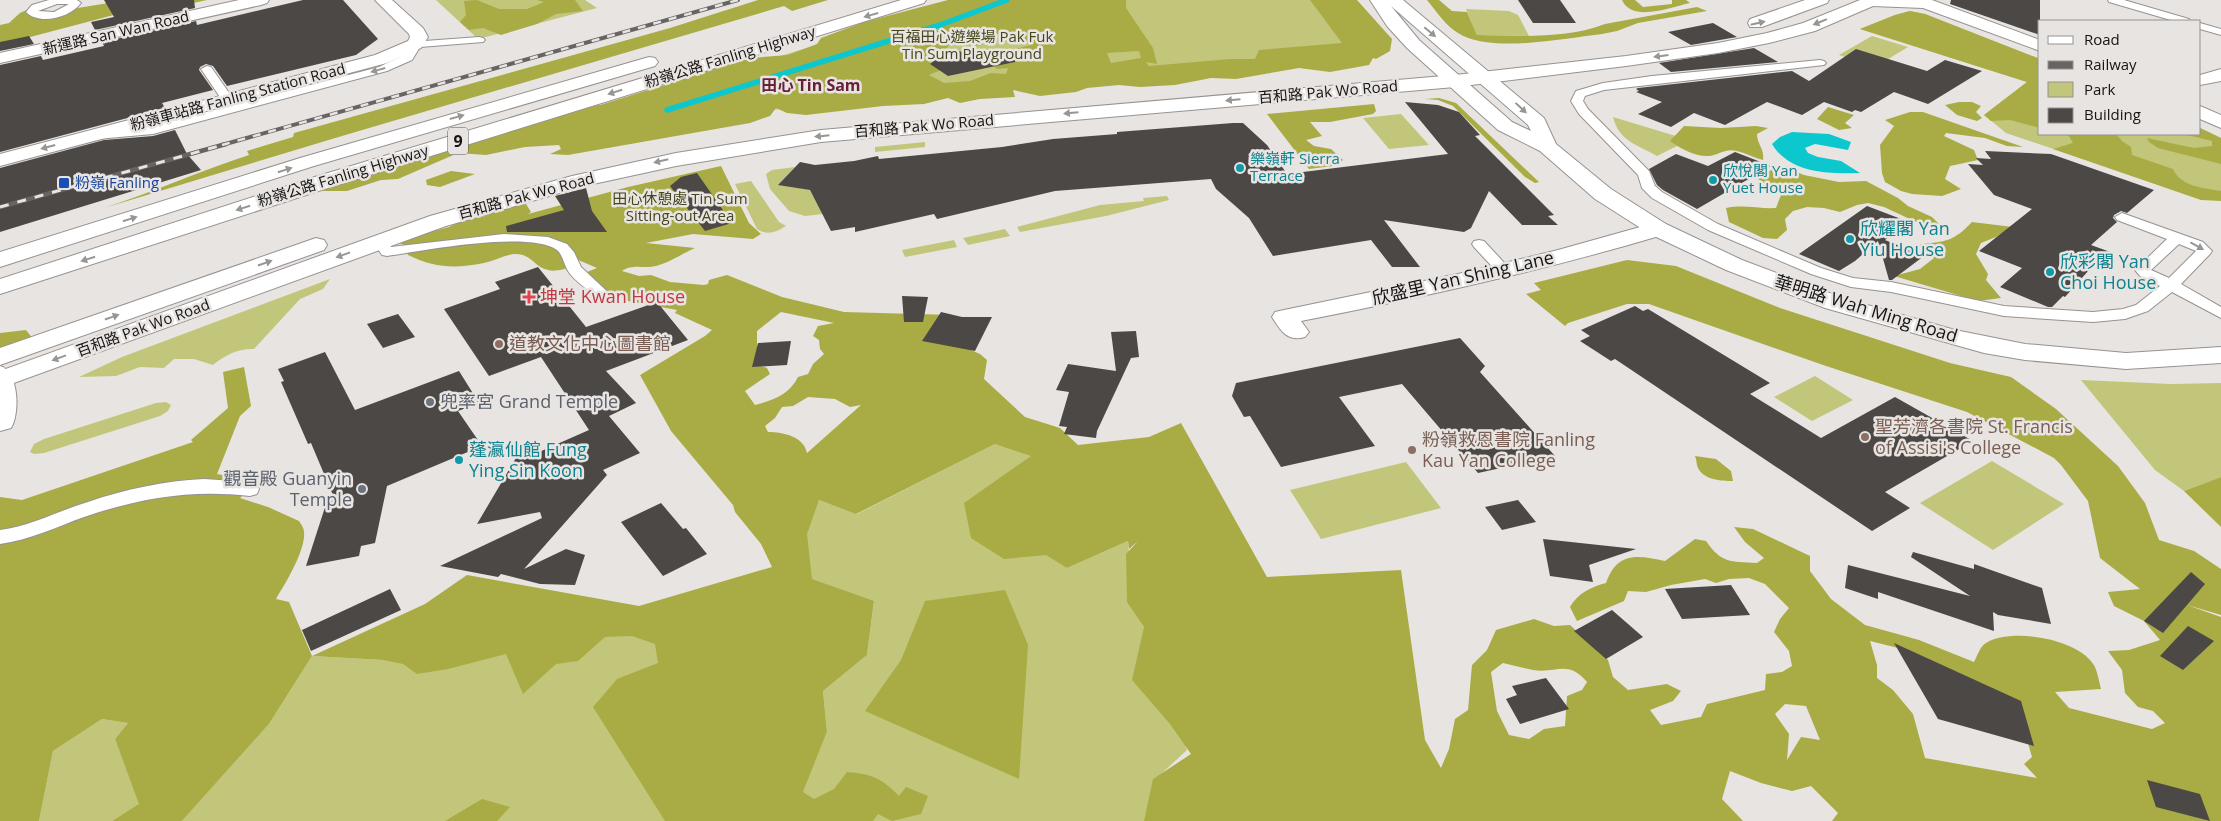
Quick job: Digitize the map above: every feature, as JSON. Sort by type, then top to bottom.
[{"type":"main road","name":"新運路 San Wan Road","points":[[0,48],[219,0]]},
{"type":"main road","name":"新運路 San Wan Road","points":[[0,58],[261,0]]},
{"type":"main road","points":[[383,0],[417,32],[419,37],[415,44]]},
{"type":"main road","name":"粉嶺公路 Fanling Highway","points":[[700,47],[862,0]]},
{"type":"main road","name":"粉嶺公路 Fanling Highway","points":[[0,288],[326,181],[918,0]]},
{"type":"main road","points":[[1378,0],[1393,22],[1436,66],[1461,72]]},
{"type":"main road","points":[[1392,0],[1461,72]]},
{"type":"main road","name":"百和路 Pak Wo Road","points":[[1,372],[494,203],[672,159],[772,142],[1461,72],[1703,35],[1768,20],[1821,0]]},
{"type":"main road","points":[[1873,1],[1929,4],[2038,45]]},
{"type":"main road","name":"百和路 Pak Wo Road","points":[[1461,72],[1485,78],[1654,57],[1740,44],[1809,27],[1873,1]]},
{"type":"main road","name":"粉嶺車站路 Fanling Station Road","points":[[0,160],[381,59],[400,53],[415,44]]},
{"type":"main road","name":"粉嶺公路 Fanling Highway","points":[[0,260],[336,154],[662,58]]},
{"type":"main road","name":"百和路 Pak Wo Road","points":[[1,372],[381,222],[513,181],[665,144],[734,131],[819,119],[1436,66]]},
{"type":"main road","name":"華明路 Wah Ming Road","points":[[1461,72],[1505,126],[1547,147],[1603,194],[1658,229],[1734,265],[1804,293],[1946,336],[2025,352],[2126,361],[2221,355]]},
{"type":"main road","points":[[2201,80],[2221,75]]},
{"type":"main road","name":"華明路 Wah Ming Road","points":[[1485,78],[1537,122],[1547,147]]},
{"type":"main road","points":[[2201,112],[2221,122]]},
{"type":"main road","name":"欣盛里 Yan Shing Lane","points":[[1296,332],[1284,316],[1504,271],[1658,229]]},
{"type":"lane","points":[[2112,0],[2182,20]]},
{"type":"lane","points":[[2201,26],[2221,32]]},
{"type":"lane","points":[[95,135],[153,130],[383,69],[408,57],[414,50],[415,44],[479,40]]},
{"type":"lane","points":[[1820,63],[1652,80],[1603,87],[1580,94],[1577,101],[1583,112],[1644,174],[1650,188],[1656,195],[1713,226],[1786,260],[1851,282],[1891,287],[2004,311],[2093,317],[2124,314],[2142,308],[2172,284],[2205,251],[2198,245],[2122,217]]},
{"type":"lane","points":[[208,69],[228,100]]},
{"type":"lane","points":[[380,242],[387,252],[498,239],[540,238],[565,249],[575,269],[604,296]]},
{"type":"lane","points":[[2177,238],[2143,270],[2145,273],[2172,284],[2221,313]]},
{"type":"lane","points":[[1479,244],[1504,271]]},
{"type":"lane","points":[[0,425],[5,424],[7,399],[1,372]]},
{"type":"lane","points":[[0,537],[29,531],[119,498],[144,492],[205,484],[250,489]]},
{"type":"green space","points":[[127,0],[207,0],[176,7],[144,7],[0,45],[0,25],[9,23],[20,13],[31,8],[53,12]]},
{"type":"green space","points":[[436,0],[585,0],[597,8],[478,39]]},
{"type":"green space","points":[[477,0],[499,9],[527,9],[544,2],[537,0],[575,0],[583,11],[556,14],[537,24],[501,35],[483,28],[469,30],[460,22],[466,15],[464,1]]},
{"type":"green space","points":[[758,0],[828,0],[792,11],[784,6],[104,208],[249,155],[247,151],[293,137],[294,133],[670,28]]},
{"type":"green space","name":"百福田心遊樂場 Pak Fuk Tin Sum Playground","points":[[948,0],[1126,0],[1126,8],[1153,48],[1157,64],[1146,62],[1149,66],[1230,59],[1255,59],[1259,50],[1342,43],[1310,0],[1357,0],[1392,39],[1390,51],[1376,59],[1373,58],[1369,65],[1330,72],[1299,68],[1236,79],[1211,78],[1175,85],[1140,87],[1119,85],[1040,96],[1013,90],[1015,97],[980,99],[960,103],[948,98],[924,104],[883,106],[806,115],[787,113],[776,108],[770,116],[750,123],[568,155],[550,154],[561,149],[559,145],[525,147],[486,155],[458,153],[398,179],[381,180],[347,191],[319,191],[326,183],[426,157],[434,151],[589,103],[600,105],[677,81],[691,73],[750,58],[788,55],[817,44],[821,38],[864,22]],"holes":[[[1011,33],[1006,35],[1014,41],[1034,44],[1012,50],[988,62],[997,69],[1008,68],[1006,74],[991,73],[970,81],[944,83],[929,75],[941,70],[928,61],[945,52],[950,42],[981,46],[978,41],[989,34]],[[1139,51],[1141,58],[1111,63],[1107,53]]]},
{"type":"green space","name":"百福田心遊樂場 Pak Fuk Tin Sum Playground","points":[[966,0],[1352,0],[1386,47],[676,118],[647,96]]},
{"type":"green space","points":[[1427,0],[1439,0],[1452,11],[1467,12],[1477,35],[1542,36],[1574,32],[1605,24],[1697,7],[1707,11],[1638,23],[1617,31],[1602,34],[1508,44],[1489,43],[1458,33],[1445,22]]},
{"type":"green space","points":[[1622,0],[1635,0],[1643,7],[1672,4],[1672,0],[1686,0],[1690,3],[1653,12],[1643,12],[1634,11],[1627,7]]},
{"type":"green space","points":[[1466,9],[1509,11],[1518,15],[1529,36],[1477,35]]},
{"type":"green space","points":[[1910,11],[1925,14],[2038,58],[2038,135],[2201,135],[2201,128],[2221,138],[2221,201],[2107,167],[2006,133],[1984,115],[2027,82],[1860,29]]},
{"type":"green space","points":[[1910,11],[1925,14],[2038,58],[2038,127],[2010,120],[1991,121],[1984,115],[2027,82],[1860,29]]},
{"type":"green space","points":[[1872,36],[1908,47],[1875,67],[1839,55]]},
{"type":"green space","points":[[1439,98],[1456,103],[1539,182],[1535,183],[1525,177],[1453,106],[1438,100],[1425,99]]},
{"type":"green space","points":[[1972,102],[1981,106],[1976,112],[1982,118],[1977,121],[1957,115],[1945,105]]},
{"type":"green space","points":[[1374,104],[1376,111],[1373,114],[1330,122],[1310,122],[1322,136],[1306,140],[1314,146],[1331,149],[1343,160],[1333,166],[1309,169],[1267,114]]},
{"type":"green space","points":[[1828,107],[1854,115],[1845,123],[1852,128],[1839,130],[1817,119]]},
{"type":"green space","points":[[1910,112],[1923,112],[2023,147],[2007,146],[1985,138],[1946,133],[1944,136],[1974,150],[1978,160],[1950,166],[1945,179],[1961,189],[1942,196],[1912,194],[1901,191],[1885,182],[1882,173],[1880,145],[1894,126],[1885,120]]},
{"type":"green space","points":[[1401,114],[1429,145],[1389,149],[1363,118]]},
{"type":"green space","points":[[1613,117],[1689,140],[1657,156],[1624,137],[1619,132]]},
{"type":"green space","points":[[1684,126],[1721,128],[1756,126],[1768,128],[1757,134],[1763,153],[1763,160],[1733,150],[1710,156],[1688,152],[1670,141]]},
{"type":"green space","points":[[2201,128],[2221,138],[2221,164],[2158,148],[2149,142],[2147,138],[2194,148],[2212,146],[2212,141],[2187,135],[2201,135]]},
{"type":"green space","points":[[2066,135],[2117,135],[2131,147],[2132,155],[2173,169],[2181,180],[2194,186],[2221,191],[2221,201],[2201,200],[2053,149],[2073,143],[2069,136]]},
{"type":"green space","points":[[925,142],[925,147],[875,152],[875,147]]},
{"type":"green space","name":"田心休憩處 Tin Sum Sitting-out Area","points":[[721,166],[749,223],[761,234],[753,239],[693,234],[646,243],[695,248],[655,266],[631,267],[622,271],[639,276],[651,275],[670,282],[704,285],[708,284],[709,280],[727,275],[782,297],[844,312],[953,315],[964,347],[980,354],[987,360],[984,379],[1025,417],[1060,428],[1078,445],[1149,437],[1181,423],[1267,577],[1401,570],[1425,740],[1441,768],[1449,749],[1455,719],[1468,710],[1472,665],[1487,650],[1496,630],[1534,619],[1554,626],[1570,625],[1608,660],[1613,677],[1628,690],[1667,684],[1681,691],[1673,701],[1650,710],[1661,725],[1701,717],[1707,704],[1765,690],[1766,674],[1782,672],[1792,666],[1789,651],[1774,632],[1780,619],[1789,608],[1765,584],[1749,578],[1729,579],[1716,583],[1705,579],[1646,592],[1628,591],[1624,601],[1577,621],[1570,607],[1585,591],[1606,583],[1616,565],[1622,560],[1646,557],[1665,561],[1695,539],[1706,541],[1717,554],[1727,560],[1757,563],[1764,558],[1745,542],[1734,527],[1753,529],[1810,556],[1810,571],[1831,599],[1865,625],[1919,640],[1974,662],[1984,644],[1997,638],[2028,636],[2045,638],[2061,643],[2076,649],[2087,657],[2095,667],[2101,689],[2055,692],[2069,708],[2152,729],[2165,723],[2153,711],[2138,707],[2125,693],[2122,670],[2108,651],[2129,650],[2160,640],[2144,621],[2114,606],[2108,592],[2140,589],[2100,558],[2088,501],[2054,458],[1967,412],[1826,366],[1649,304],[1627,304],[1568,323],[1565,326],[1526,294],[1541,290],[1534,283],[1627,260],[1676,266],[1780,308],[1950,363],[2011,377],[2056,409],[2118,466],[2145,503],[2159,540],[2194,551],[2221,569],[2221,615],[2187,605],[2221,617],[2221,821],[1832,821],[1838,813],[1811,786],[1792,791],[1761,783],[1730,771],[1722,799],[1743,821],[1144,821],[1153,779],[1191,754],[1170,724],[1132,680],[1144,627],[1127,602],[1126,554],[1138,541],[1129,549],[1128,541],[1067,568],[1046,555],[1004,559],[971,538],[964,503],[1031,456],[995,444],[856,514],[819,500],[807,534],[812,579],[874,601],[867,655],[823,691],[827,732],[803,792],[814,799],[834,789],[847,772],[863,774],[881,781],[899,796],[906,787],[928,796],[921,814],[892,821],[878,814],[873,821],[665,821],[593,707],[617,679],[658,663],[655,644],[632,636],[605,637],[578,661],[556,664],[523,694],[506,654],[448,669],[417,674],[403,664],[383,660],[312,656],[425,604],[467,575],[639,606],[772,567],[761,544],[735,512],[733,505],[671,431],[640,375],[712,330],[675,313],[677,310],[628,301],[605,291],[587,272],[597,268],[569,256],[571,267],[551,271],[520,254],[473,265],[454,267],[427,263],[408,255],[404,245],[395,241],[449,227],[467,218],[482,217],[514,204],[526,204],[531,212],[528,214],[628,187]],"holes":[[[781,312],[834,323],[818,326],[813,336],[819,340],[820,349],[824,354],[813,364],[808,374],[798,377],[790,388],[780,396],[755,405],[745,391],[770,374],[767,368],[761,366],[757,357],[757,331]],[[808,397],[835,399],[850,407],[861,405],[807,453],[798,439],[787,434],[768,432],[765,426],[775,418],[782,407],[793,406]],[[1870,641],[1902,649],[2025,733],[2032,757],[2024,764],[2037,778],[1925,758],[1913,714],[1893,690],[1877,678],[1877,665]],[[1503,663],[1541,671],[1567,669],[1574,671],[1587,682],[1582,690],[1567,696],[1565,726],[1544,729],[1529,739],[1509,735],[1497,711],[1491,672]],[[1785,704],[1806,706],[1820,740],[1801,737],[1787,760],[1789,734],[1775,714]]]},
{"type":"green space","points":[[795,167],[779,184],[810,190],[823,214],[805,216],[789,211],[770,189],[766,174],[772,170]]},
{"type":"green space","points":[[1784,167],[1804,175],[1839,182],[1866,181],[1898,198],[1908,206],[1932,217],[1940,225],[1929,228],[1884,207],[1868,203],[1840,212],[1824,208],[1807,207],[1793,211],[1785,219],[1787,230],[1777,239],[1763,238],[1729,222],[1726,208],[1739,206],[1776,208],[1781,195],[1758,179],[1774,168]]},
{"type":"green space","points":[[451,171],[475,174],[440,187],[427,185],[426,180]]},
{"type":"green space","points":[[751,181],[779,222],[786,226],[772,232],[757,229],[735,184]]},
{"type":"green space","points":[[1167,196],[1169,200],[1106,216],[1020,232],[1017,227],[1100,205],[1144,201],[1143,198]]},
{"type":"green space","points":[[1972,222],[2013,227],[1981,243],[1976,254],[1988,274],[1986,280],[2001,298],[1978,301],[1894,276],[1920,269],[1934,258],[1920,244],[1954,237]]},
{"type":"green space","points":[[1005,229],[1010,236],[968,245],[963,238]]},
{"type":"green space","points":[[954,240],[957,247],[905,257],[902,250]]},
{"type":"green space","points":[[330,279],[323,289],[300,299],[254,349],[232,353],[213,365],[194,359],[174,359],[164,368],[140,367],[116,376],[79,377],[122,357]]},
{"type":"green space","points":[[26,330],[33,339],[0,351],[0,333]]},
{"type":"green space","points":[[244,367],[251,406],[240,416],[217,474],[255,483],[240,498],[268,507],[299,521],[302,526],[304,539],[302,548],[294,567],[276,599],[289,602],[312,656],[269,724],[182,821],[112,821],[139,804],[115,739],[128,723],[102,719],[53,751],[39,821],[0,821],[0,497],[22,500],[193,442],[191,440],[228,408],[223,372]]},
{"type":"green space","points":[[1815,376],[1853,400],[1812,421],[1774,397]]},
{"type":"green space","points":[[2081,380],[2171,384],[2221,383],[2221,477],[2184,491],[2155,470]]},
{"type":"green space","points":[[166,402],[171,405],[168,411],[160,416],[44,453],[34,454],[30,452],[34,444],[44,439],[156,403]]},
{"type":"green space","points":[[995,444],[1037,454],[1048,551],[1067,568],[1128,541],[1133,609],[1144,627],[1187,750],[1160,775],[1145,821],[791,821],[827,732],[823,691],[867,655],[874,602],[811,579],[803,533],[819,500],[857,514]]},
{"type":"green space","points":[[1695,456],[1716,459],[1731,471],[1733,481],[1718,480],[1704,475],[1698,468]]},
{"type":"green space","points":[[1992,461],[2064,504],[1993,550],[1920,503]]},
{"type":"green space","points":[[1406,462],[1441,508],[1321,539],[1290,490]]},
{"type":"green space","points":[[2221,477],[2221,527],[2184,491]]},
{"type":"green space","points":[[1005,590],[1028,645],[1019,779],[865,711],[901,660],[925,601]]},
{"type":"green space","points":[[597,625],[693,651],[669,821],[182,821],[269,724],[312,656],[383,660]]},
{"type":"green space","points":[[102,719],[128,723],[115,739],[140,804],[112,821],[39,821],[53,751]]},
{"type":"green space","points":[[482,799],[510,807],[497,821],[445,821]]},
{"type":"water","points":[[1792,132],[1829,134],[1851,142],[1848,150],[1815,144],[1805,148],[1808,153],[1818,157],[1841,161],[1860,173],[1812,170],[1800,167],[1789,161],[1772,144],[1780,137]]},
{"type":"building","points":[[104,0],[194,0],[195,8],[95,30],[91,22],[114,17]]},
{"type":"building","points":[[303,0],[343,0],[378,39],[356,55],[227,86],[213,66],[206,64],[200,67],[199,70],[213,90],[162,103],[165,108],[0,152],[0,65],[41,56],[43,60],[104,46],[102,42],[196,21],[197,25]]},
{"type":"building","points":[[1518,0],[1560,0],[1576,23],[1533,23]]},
{"type":"building","points":[[1951,0],[2040,0],[2038,34],[1950,4]]},
{"type":"building","points":[[1713,23],[1737,37],[1691,45],[1668,32]]},
{"type":"building","points":[[29,36],[34,44],[0,51],[0,42]]},
{"type":"building","points":[[1754,48],[1778,62],[1671,72],[1659,63]]},
{"type":"building","points":[[1856,49],[1927,71],[1945,60],[1982,71],[1928,104],[1894,92],[1861,112],[1855,110],[1852,112],[1824,102],[1802,115],[1767,102],[1725,125],[1694,113],[1671,127],[1638,114],[1662,102],[1636,92],[1639,91],[1636,89],[1638,88],[1792,71],[1809,81]]},
{"type":"building","points":[[948,50],[1015,58],[1015,62],[948,76],[930,64]]},
{"type":"building","points":[[1405,102],[1438,105],[1459,112],[1480,135],[1475,136],[1554,215],[1548,216],[1558,225],[1522,225],[1489,191],[1471,228],[1464,232],[1384,220],[1420,267],[1392,267],[1371,240],[1273,256],[1249,218],[1216,189],[1211,179],[1055,191],[937,219],[934,214],[855,232],[855,227],[831,231],[810,190],[778,185],[800,162],[815,165],[854,161],[878,156],[879,159],[1002,147],[1053,139],[1117,134],[1117,132],[1233,123],[1243,123],[1267,145],[1287,174],[1448,154]]},
{"type":"building","name":"粉嶺 Fanling","points":[[175,130],[187,154],[201,170],[0,232],[0,168],[104,140],[153,136]]},
{"type":"building","points":[[1985,151],[2051,154],[2154,190],[2127,213],[2121,211],[2114,215],[2113,218],[2117,222],[2091,245],[2113,253],[2089,270],[2065,297],[2063,296],[2052,307],[2048,307],[2000,287],[2022,268],[1979,251],[2032,209],[1994,195],[1968,164],[1983,165],[1976,158],[1991,159]]},
{"type":"building","name":"欣悅閣 Yan Yuet House","points":[[1735,152],[1771,166],[1697,209],[1657,185],[1649,169],[1676,154],[1708,166]]},
{"type":"building","points":[[697,173],[732,223],[705,231],[670,186],[681,177]]},
{"type":"building","points":[[586,188],[592,211],[607,232],[507,232],[506,226],[564,210],[555,196]]},
{"type":"building","name":"欣耀閣 Yan Yiu House","points":[[1867,206],[1909,222],[1885,240],[1924,256],[1892,280],[1889,280],[1878,241],[1855,261],[1839,271],[1799,254]]},
{"type":"building","points":[[538,267],[586,327],[657,302],[688,340],[606,371],[636,403],[609,416],[640,453],[603,470],[607,475],[524,569],[566,549],[585,555],[575,585],[540,584],[501,574],[498,577],[440,566],[542,518],[540,512],[477,524],[523,446],[530,456],[589,430],[541,357],[489,376],[444,309],[500,289],[495,282]]},
{"type":"building","points":[[902,296],[928,297],[923,322],[904,322]]},
{"type":"building","points":[[1635,306],[1643,311],[1648,309],[1770,383],[1750,394],[1821,438],[1895,397],[1973,441],[1885,492],[1910,508],[1872,531],[1615,359],[1611,361],[1580,341],[1590,336],[1581,330]]},
{"type":"building","points":[[941,312],[962,317],[992,317],[975,351],[922,341]]},
{"type":"building","points":[[398,314],[415,337],[383,348],[367,324]]},
{"type":"building","points":[[1136,331],[1139,357],[1131,358],[1097,431],[1096,438],[1064,434],[1067,427],[1059,426],[1069,392],[1056,390],[1068,364],[1116,371],[1111,332]]},
{"type":"building","points":[[1460,338],[1485,366],[1480,372],[1555,456],[1478,473],[1402,384],[1339,397],[1375,446],[1281,467],[1250,416],[1244,417],[1232,396],[1236,383]]},
{"type":"building","points":[[791,341],[787,365],[752,367],[758,343]]},
{"type":"building","points":[[325,352],[355,410],[459,371],[479,403],[458,411],[482,446],[387,486],[375,543],[361,546],[359,556],[306,566],[327,501],[335,500],[311,443],[308,444],[281,382],[284,381],[278,369]]},
{"type":"building","points":[[1518,500],[1536,522],[1502,530],[1485,507]]},
{"type":"building","points":[[661,503],[683,529],[686,528],[707,554],[663,576],[621,522]]},
{"type":"building","points":[[1543,539],[1636,549],[1589,565],[1593,582],[1550,576]]},
{"type":"building","points":[[1913,552],[1974,569],[1974,564],[2042,588],[2051,624],[1998,615],[1993,612],[1994,631],[1878,592],[1878,599],[1845,588],[1848,565],[1970,596],[1911,557]]},
{"type":"building","points":[[2191,572],[2205,584],[2163,633],[2144,621]]},
{"type":"building","points":[[1731,585],[1750,615],[1682,619],[1665,589]]},
{"type":"building","points":[[390,589],[401,610],[311,651],[302,630]]},
{"type":"building","points":[[1612,610],[1643,637],[1606,659],[1574,631]]},
{"type":"building","points":[[2188,626],[2214,641],[2183,670],[2160,656]]},
{"type":"building","points":[[1894,643],[2021,701],[2034,746],[1938,719]]},
{"type":"building","points":[[1546,678],[1569,709],[1520,724],[1506,699],[1517,695],[1512,686]]},
{"type":"building","points":[[2147,780],[2200,794],[2210,821],[2156,807]]},
{"type":"waterway","points":[[667,110],[940,25],[1007,0]]},
{"type":"railway","points":[[222,145],[738,0]]},
{"type":"railway","points":[[0,207],[226,144]]},
{"type":"place","name":"樂嶺軒 Sierra Terrace","points":[[1240,168]]},
{"type":"place","name":"欣悅閣 Yan Yuet House","points":[[1713,180]]},
{"type":"place","name":"粉嶺 Fanling","points":[[64,183]]},
{"type":"place","name":"欣耀閣 Yan Yiu House","points":[[1850,239]]},
{"type":"place","name":"欣彩閣 Yan Choi House","points":[[2050,272]]},
{"type":"place","name":"坤堂 Kwan House","points":[[529,297]]},
{"type":"place","name":"道教文化中心圖書館","points":[[499,344]]},
{"type":"place","name":"兜率宮 Grand Temple","points":[[430,402]]},
{"type":"place","name":"聖芳濟各書院 St. Francis of Assisi's College","points":[[1865,437]]},
{"type":"place","name":"粉嶺救恩書院 Fanling Kau Yan College","points":[[1412,450]]},
{"type":"place","name":"蓬瀛仙館 Fung Ying Sin Koon","points":[[459,460]]},
{"type":"place","name":"觀音殿 Guanyin Temple","points":[[362,489]]},
{"type":"district","name":"田心 Tin Sam","points":[[811,85]]}]
